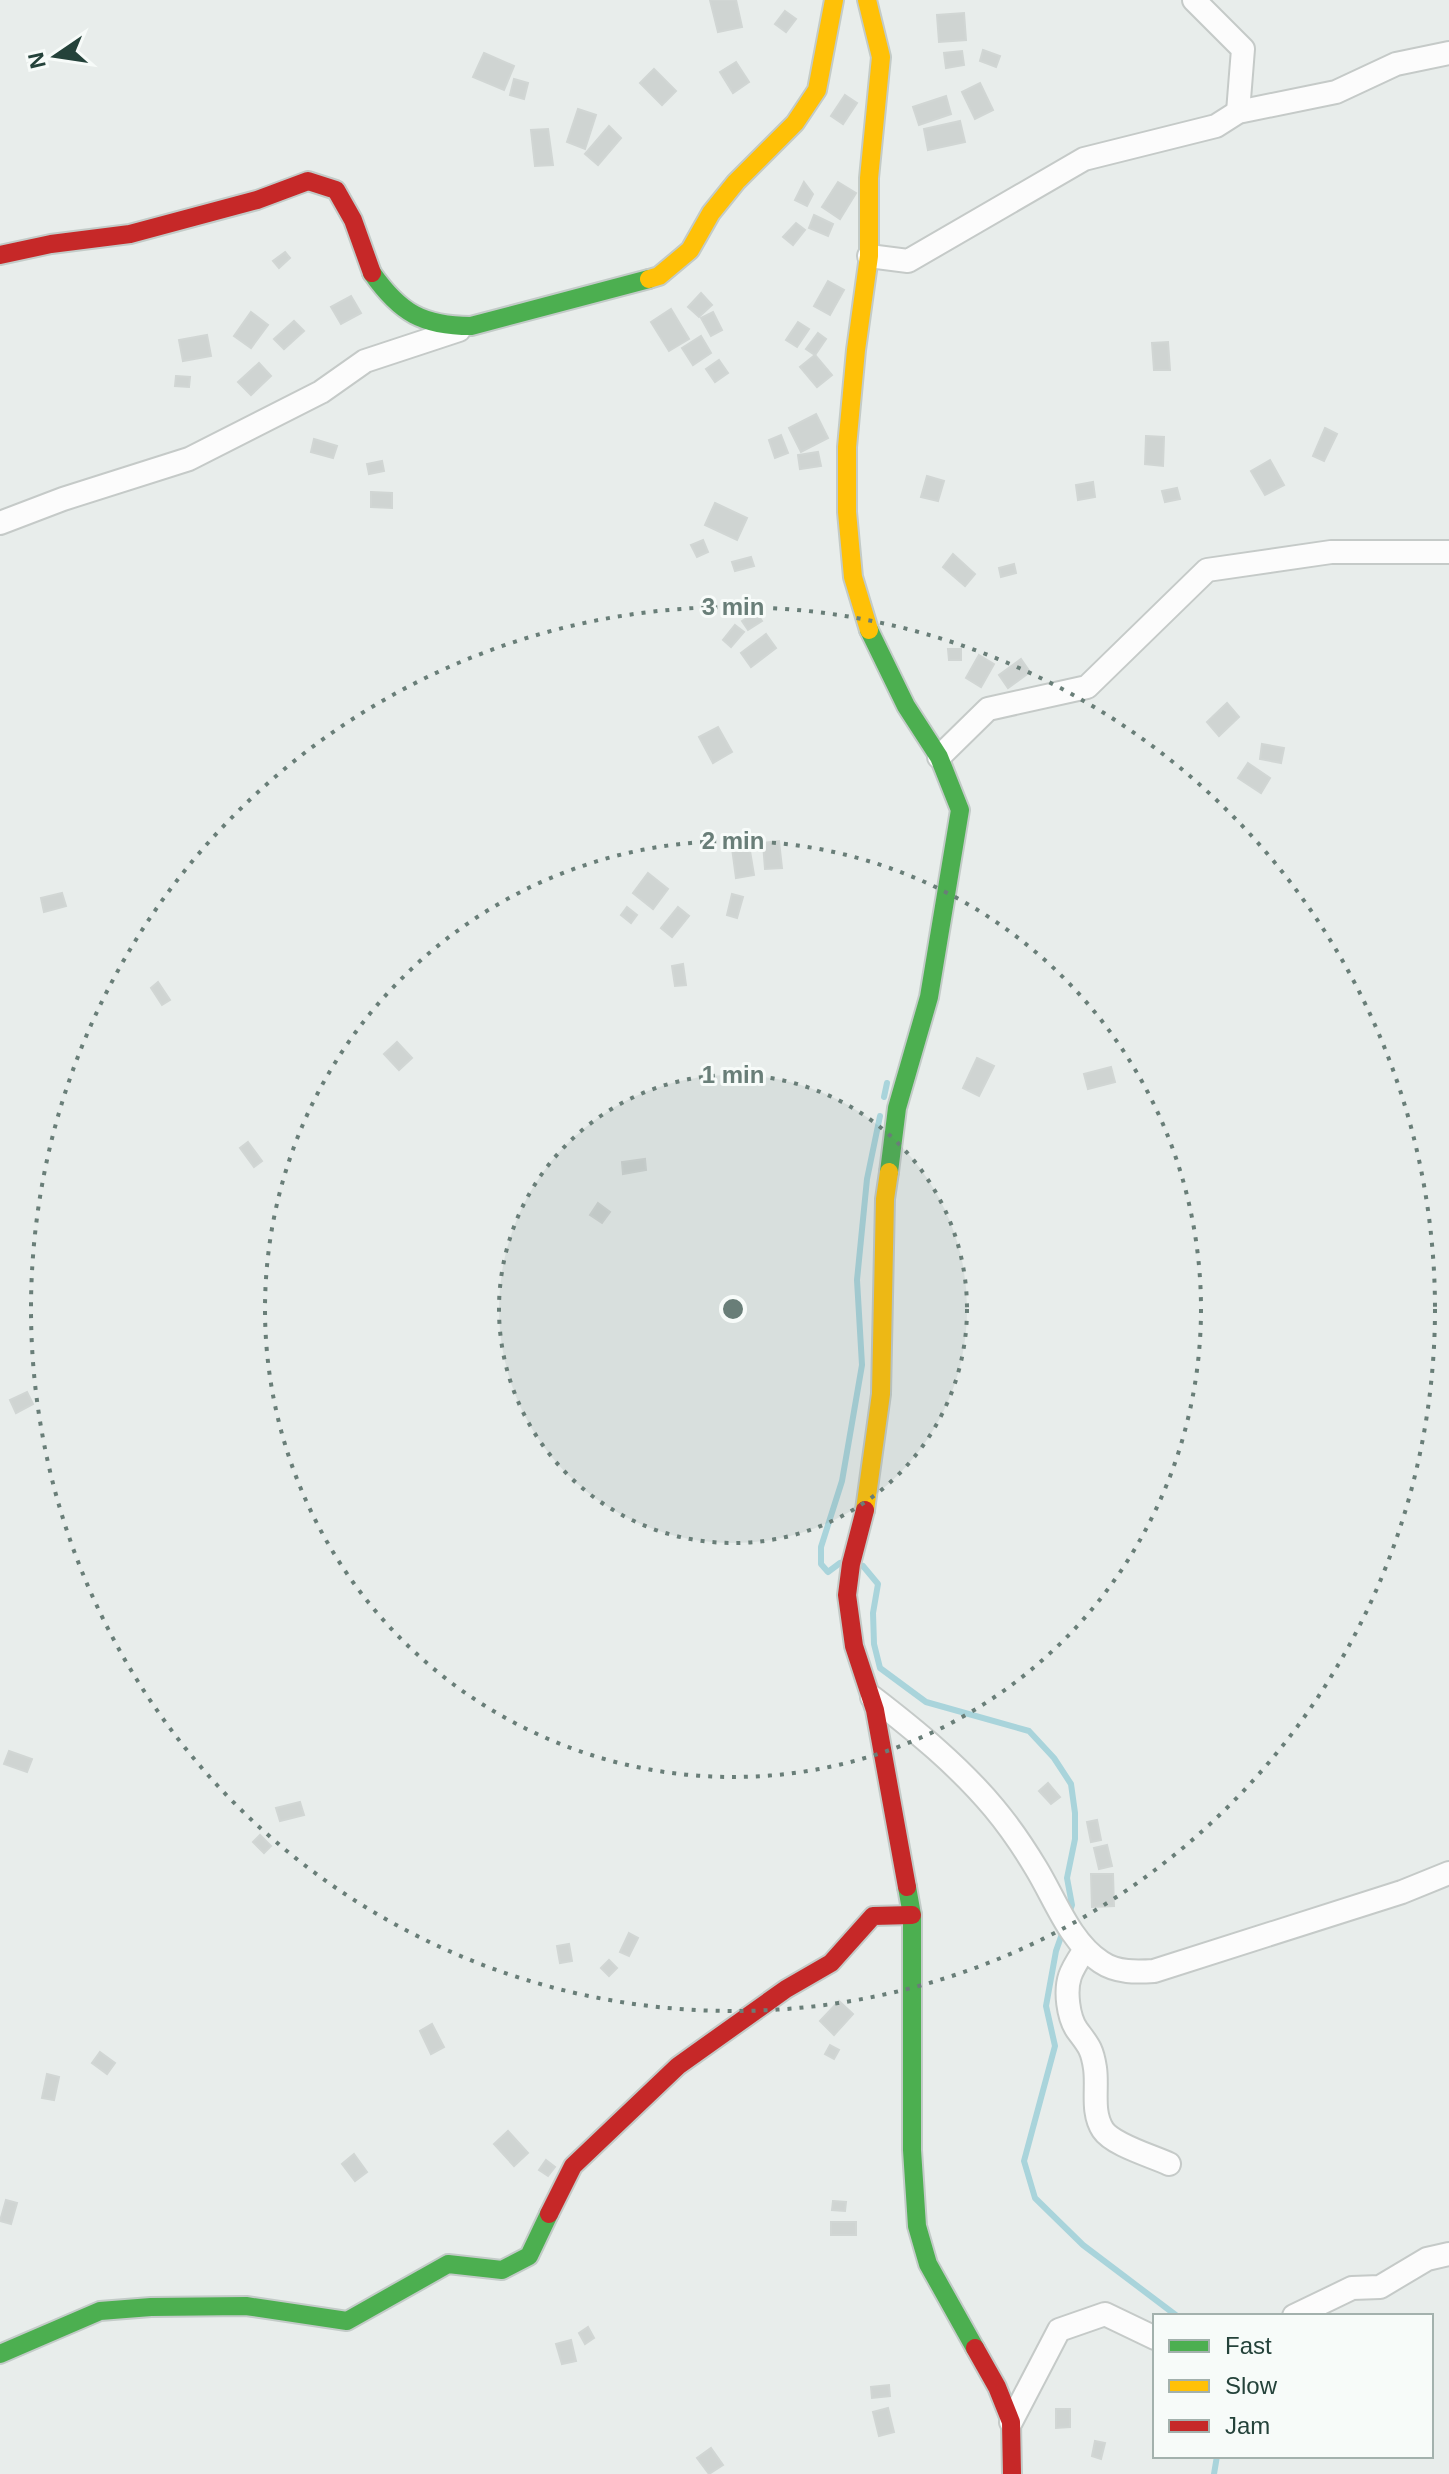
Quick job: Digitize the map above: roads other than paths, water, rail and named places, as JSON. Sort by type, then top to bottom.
[{"type":"street","points":[[0,523],[63,499],[189,459],[321,392],[365,361],[471,326],[659,276],[690,250],[711,213],[769,147],[795,123],[817,90],[834,0]]},
{"type":"street","points":[[867,0],[881,57],[869,178],[869,256],[847,447],[847,512],[853,577],[871,638],[906,706],[939,757],[960,810],[929,997],[897,1108],[885,1199],[881,1394],[864,1517],[851,1564],[847,1595],[854,1646],[872,1697],[912,1915],[912,2150],[917,2226],[928,2264],[997,2387],[1011,2422],[1012,2474]]},
{"type":"street","points":[[1194,0],[1243,49],[1238,112]]},
{"type":"street","points":[[869,256],[908,261],[1084,159],[1216,126],[1238,112],[1336,92],[1396,64],[1449,53]]},
{"type":"street","points":[[0,255],[51,244],[130,234],[257,200],[308,181],[336,190],[353,220],[373,275],[401,305],[419,319],[441,326],[471,326]]},
{"type":"street","points":[[939,757],[988,709],[1087,687],[1207,570],[1331,552],[1449,552]]},
{"type":"street","points":[[872,1697],[949,1762],[995,1808],[1035,1866],[1066,1922],[1085,1949],[1103,1964],[1132,1972],[1154,1971],[1402,1892],[1449,1873]]},
{"type":"street","points":[[0,2354],[100,2311],[246,2306],[347,2321],[448,2264],[502,2270],[529,2256],[573,2166],[678,2066],[786,1989],[831,1963],[873,1916],[912,1915]]},
{"type":"street","points":[[1085,1949],[1069,1977],[1071,2019],[1086,2039],[1093,2057],[1095,2104],[1103,2130],[1121,2143],[1169,2164]]},
{"type":"street","points":[[1298,2314],[1352,2288],[1380,2287],[1427,2259],[1449,2254]]},
{"type":"street","points":[[1011,2422],[1059,2330],[1105,2314],[1153,2337]]},
{"type":"waterway","points":[[884,1097],[887,1083]]},
{"type":"waterway","points":[[840,1563],[828,1572],[821,1564],[821,1547],[842,1481],[862,1365],[857,1280],[867,1179],[880,1116]]},
{"type":"waterway","points":[[863,1566],[878,1584],[873,1613],[874,1644],[880,1668],[926,1702],[1029,1731],[1054,1758],[1071,1784],[1075,1839],[1067,1878],[1072,1905],[1069,1913]]},
{"type":"waterway","points":[[1063,1931],[1056,1951],[1046,2006],[1055,2046],[1024,2161],[1035,2198],[1083,2245],[1174,2314]]},
{"type":"waterway","points":[[1214,2474],[1217,2458]]}]
